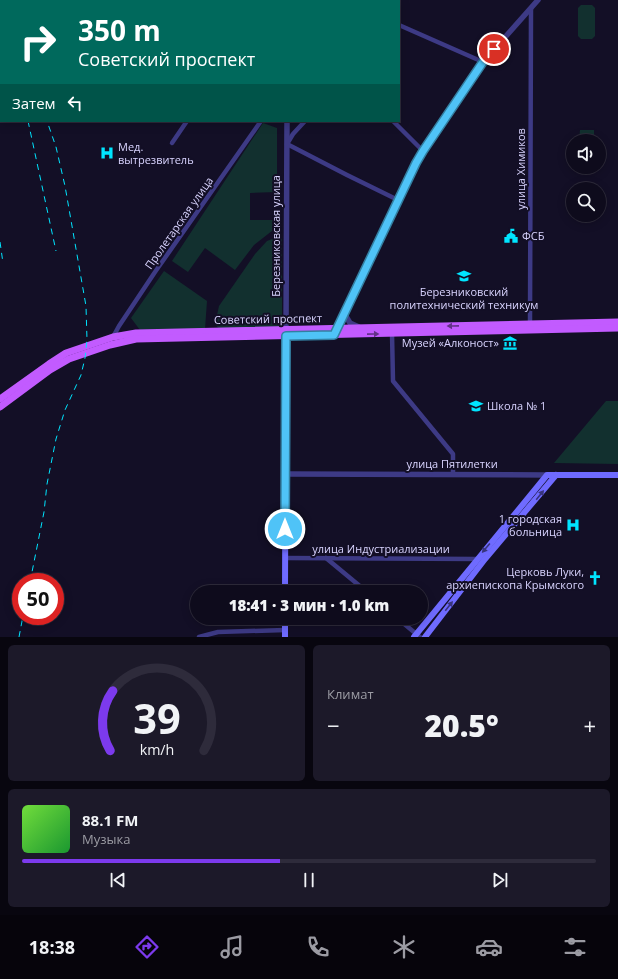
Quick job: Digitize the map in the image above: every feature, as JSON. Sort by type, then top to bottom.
[{"type":"main road","name":"Советский проспект","points":[[0,407],[50,370],[69,359],[110,345],[136,339],[335,332],[392,334],[618,322]]},
{"type":"main road","name":"Советский проспект","points":[[335,332],[361,328],[618,328]]},
{"type":"main road","name":"Советский проспект","points":[[0,399],[66,353],[113,337],[136,333],[286,333]]},
{"type":"main road","name":"Березниковская улица","points":[[285,585],[286,333]]},
{"type":"main road","points":[[110,345],[113,337]]},
{"type":"main road","points":[[417,636],[477,559],[547,475]]},
{"type":"main road","name":"улица Пятилетки","points":[[547,475],[618,475]]},
{"type":"main road","points":[[425,637],[485,559],[556,475]]},
{"type":"main road","points":[[511,518],[517,522]]},
{"type":"main road","points":[[285,625],[285,637]]},
{"type":"street","points":[[335,332],[423,151],[483,62],[538,0]]},
{"type":"street","name":"улица Химиков","points":[[530,327],[531,8]]},
{"type":"street","points":[[400,24],[483,62]]},
{"type":"street","points":[[172,143],[187,122]]},
{"type":"street","name":"Пролетарская улица","points":[[113,337],[151,278],[260,122]]},
{"type":"street","name":"Березниковская улица","points":[[286,333],[287,122]]},
{"type":"street","points":[[304,122],[293,134],[287,144],[398,200]]},
{"type":"street","points":[[394,122],[423,151]]},
{"type":"street","points":[[344,313],[350,323],[361,328]]},
{"type":"street","points":[[392,334],[393,381],[453,454],[453,474]]},
{"type":"street","name":"улица Пятилетки","points":[[286,474],[547,475]]},
{"type":"street","name":"улица Индустриализации","points":[[285,558],[477,559]]},
{"type":"street","points":[[326,558],[359,585]]},
{"type":"street","points":[[405,625],[417,636]]},
{"type":"street","points":[[199,637],[218,632],[285,630]]},
{"type":"green space","points":[[581,5],[592,5],[595,8],[595,36],[592,39],[581,39],[578,36],[578,8]]},
{"type":"green space","points":[[263,123],[277,128],[277,192],[250,193],[250,220],[277,220],[277,227],[254,245],[235,270],[205,248],[188,272],[172,261]]},
{"type":"green space","points":[[580,130],[594,130],[594,134],[580,134]]},
{"type":"green space","points":[[282,235],[282,328],[219,329],[215,324],[219,306],[255,254],[267,241]]},
{"type":"green space","points":[[164,271],[207,301],[205,329],[140,330],[131,318]]},
{"type":"green space","points":[[606,401],[618,401],[618,464],[554,463]]},
{"type":"railway","points":[[28,122],[56,251]]},
{"type":"railway","points":[[32,573],[56,439],[65,410],[81,375],[87,340],[86,306],[65,186],[56,147],[47,122]]},
{"type":"railway","points":[[0,242],[3,263]]},
{"type":"railway","points":[[19,637],[21,625]]},
{"type":"place","name":"Мед. вытрезвитель","points":[[107,153]]},
{"type":"place","name":"ФСБ","points":[[511,236]]},
{"type":"place","name":"Березниковский политехнический техникум","points":[[464,276]]},
{"type":"place","name":"Музей «Алконост»","points":[[510,343]]},
{"type":"place","name":"Школа № 1","points":[[476,406]]},
{"type":"place","name":"1 городская больница","points":[[573,525]]},
{"type":"place","name":"Церковь Луки, архиепископа Крымского","points":[[595,578]]},
{"type":"route","points":[[285,529],[286,336],[334,335],[416,163],[483,62],[494,49]]}]
